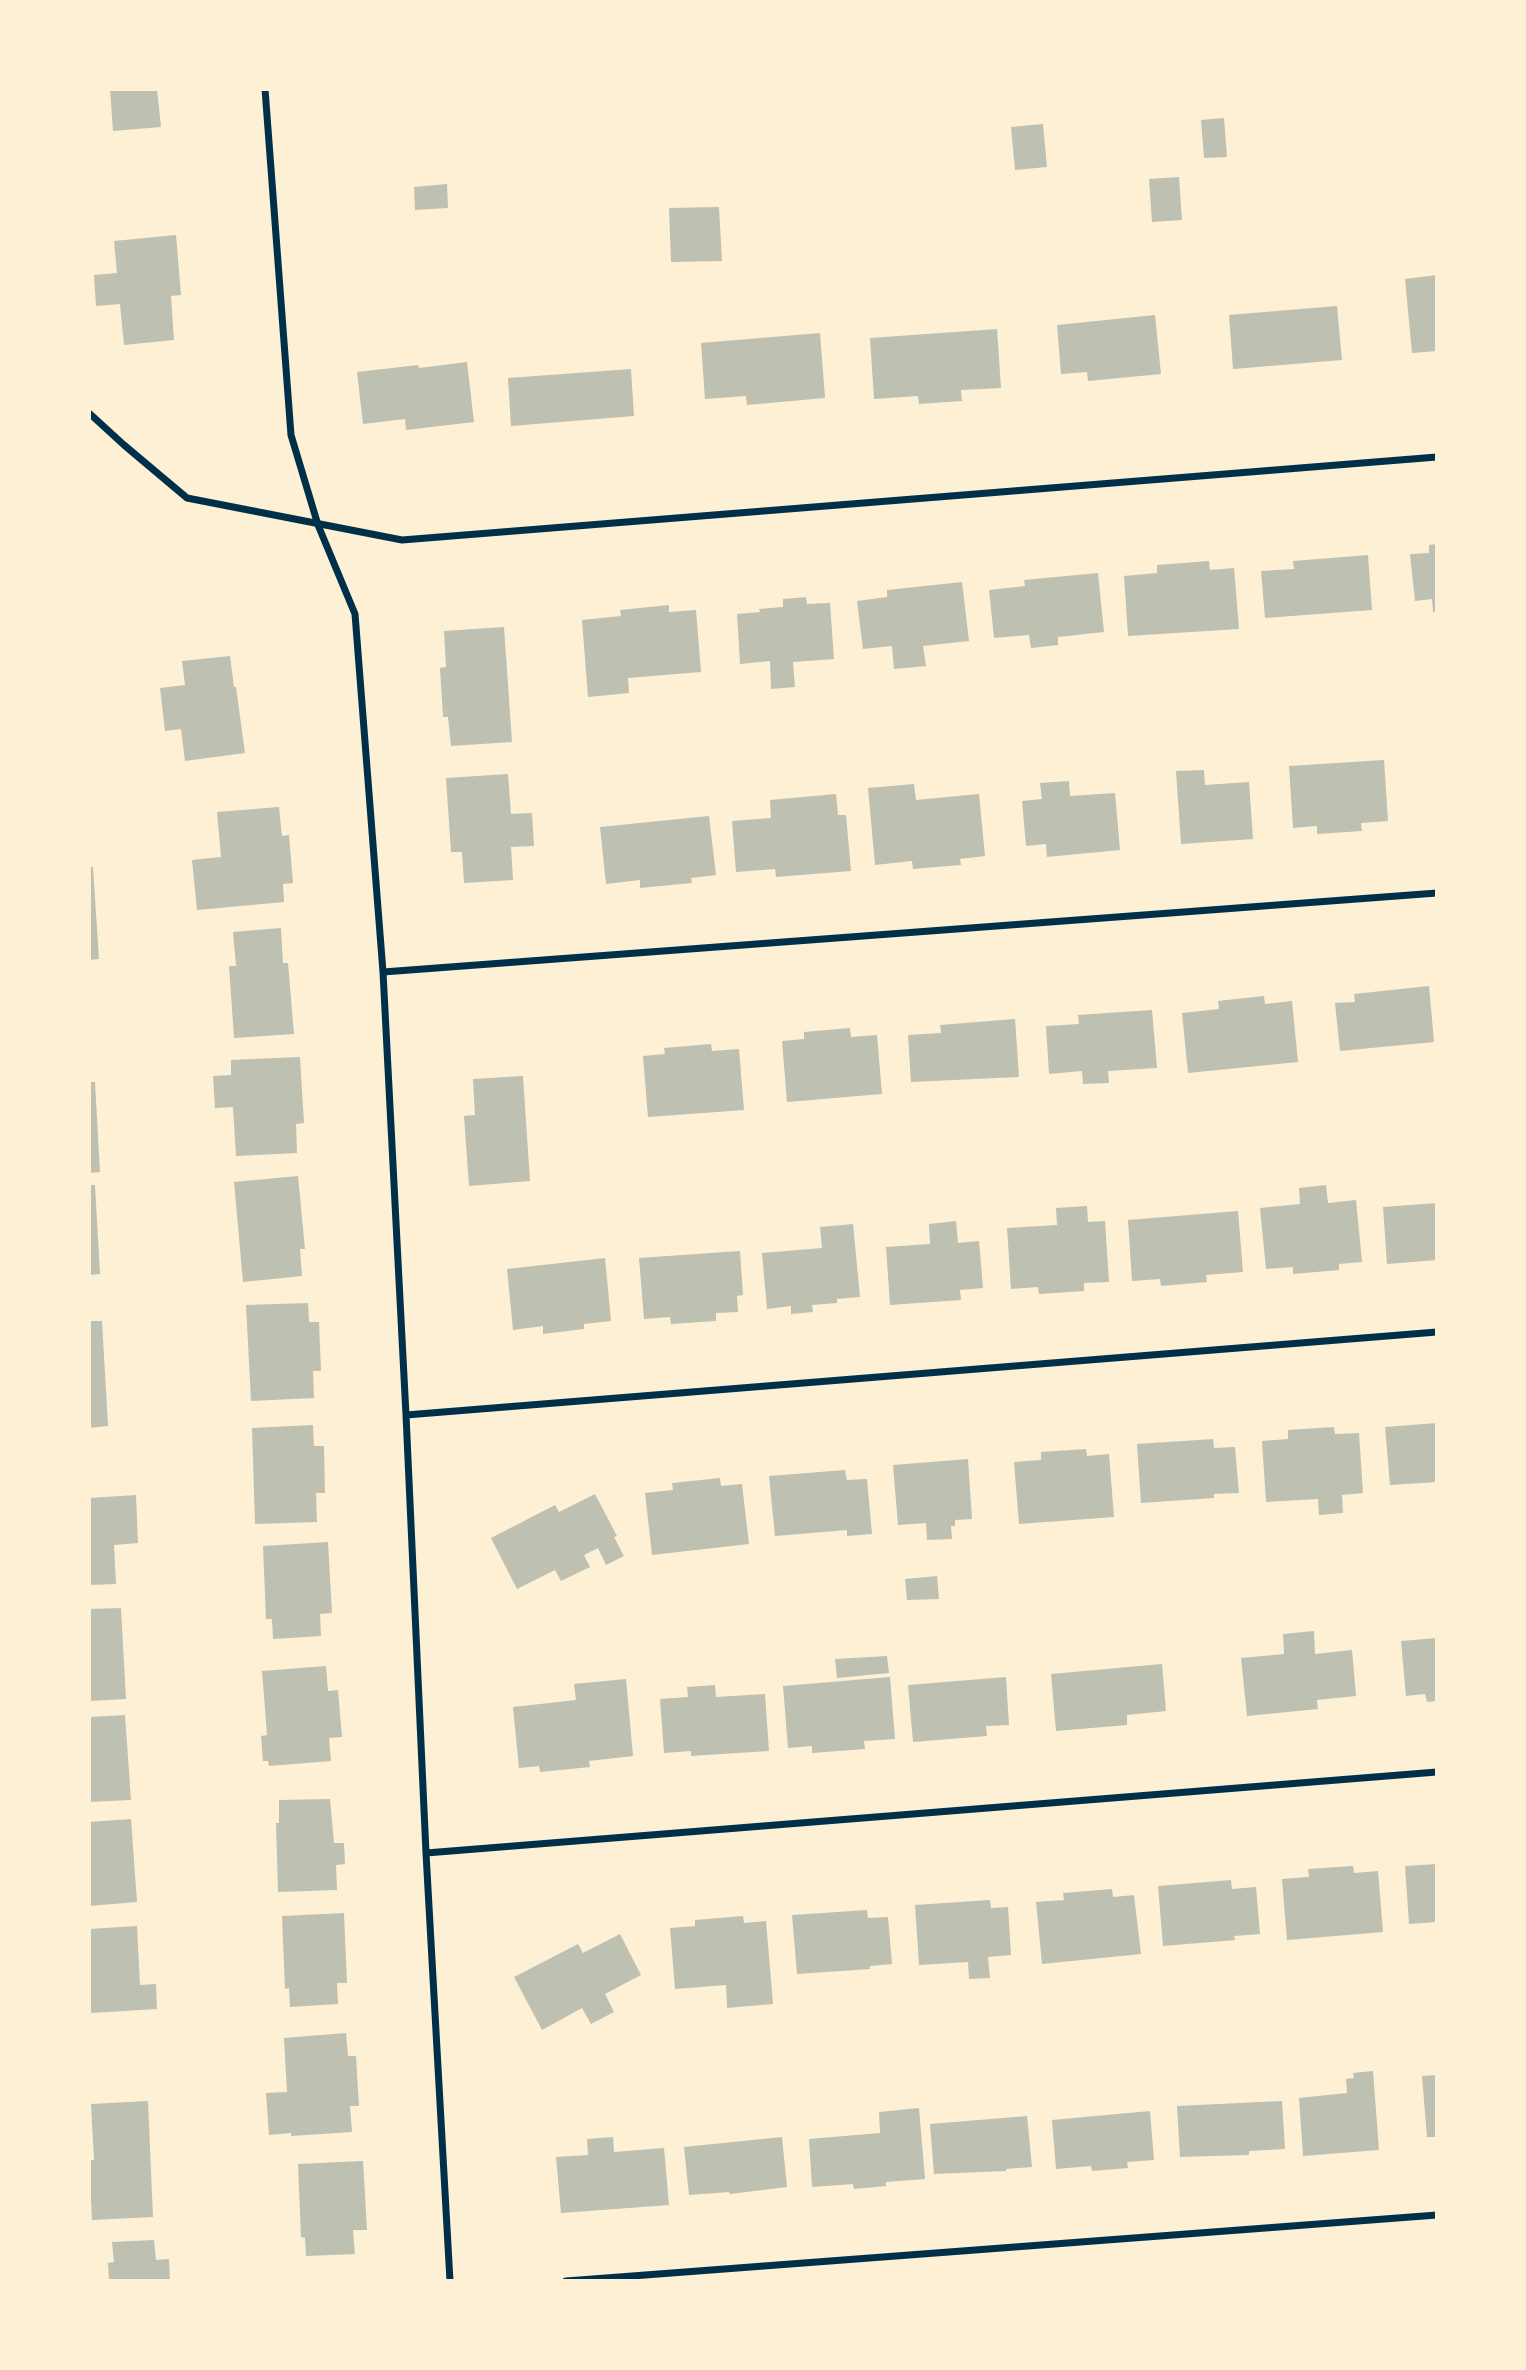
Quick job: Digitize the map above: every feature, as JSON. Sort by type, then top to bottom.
[{"type":"street","points":[[265,89],[291,435],[318,525],[355,614],[383,972],[450,2281]]},
{"type":"street","points":[[89,413],[187,498],[402,540],[1437,457]]},
{"type":"street","points":[[383,972],[1437,893]]},
{"type":"street","points":[[407,1415],[1437,1332]]},
{"type":"street","points":[[426,1853],[1437,1772]]},
{"type":"street","points":[[566,2281],[1437,2215]]},
{"type":"building","points":[[110,89],[157,89],[161,127],[113,131]]},
{"type":"building","points":[[1224,118],[1227,157],[1204,158],[1201,120]]},
{"type":"building","points":[[1043,124],[1047,167],[1015,170],[1011,127]]},
{"type":"building","points":[[1179,177],[1182,220],[1152,222],[1149,179]]},
{"type":"building","points":[[447,184],[448,208],[415,210],[414,187]]},
{"type":"building","points":[[719,207],[722,261],[671,262],[669,208]]},
{"type":"building","points":[[176,235],[181,295],[171,296],[174,340],[124,345],[120,304],[96,306],[94,275],[117,273],[114,241]]},
{"type":"building","points":[[1437,275],[1437,351],[1412,353],[1405,279]]},
{"type":"building","points":[[1337,306],[1342,360],[1233,369],[1229,315]]},
{"type":"building","points":[[1155,315],[1161,374],[1088,381],[1087,372],[1061,374],[1057,325]]},
{"type":"building","points":[[997,329],[1001,388],[961,390],[962,401],[919,404],[918,396],[874,399],[870,338]]},
{"type":"building","points":[[820,333],[825,398],[747,405],[746,396],[705,399],[701,343]]},
{"type":"building","points":[[467,362],[474,422],[406,430],[405,419],[363,424],[357,372]]},
{"type":"building","points":[[631,369],[634,416],[511,426],[508,378]]},
{"type":"building","points":[[1437,544],[1437,611],[1433,612],[1432,599],[1415,601],[1410,554],[1429,553],[1429,545]]},
{"type":"building","points":[[1368,555],[1372,610],[1265,618],[1261,571],[1294,569],[1293,561]]},
{"type":"building","points":[[1209,561],[1210,570],[1234,568],[1239,629],[1128,636],[1124,576],[1157,573],[1157,565]]},
{"type":"building","points":[[1098,573],[1104,632],[1058,637],[1058,645],[1031,648],[1029,635],[994,638],[989,590],[1025,586],[1024,580]]},
{"type":"building","points":[[962,582],[969,641],[923,646],[926,666],[894,669],[892,646],[863,649],[857,601],[887,597],[887,590]]},
{"type":"building","points":[[806,597],[807,604],[830,603],[834,659],[793,662],[795,687],[771,689],[770,661],[740,664],[737,614],[783,607],[783,599]]},
{"type":"building","points":[[669,605],[669,612],[696,610],[701,672],[628,678],[629,693],[588,697],[582,620],[621,616],[620,610]]},
{"type":"building","points":[[504,627],[512,742],[451,746],[448,717],[443,717],[440,668],[446,667],[444,631]]},
{"type":"building","points":[[230,656],[245,753],[185,761],[181,729],[165,731],[160,688],[185,685],[182,661]]},
{"type":"building","points":[[1384,760],[1388,821],[1361,823],[1362,831],[1317,834],[1317,826],[1293,828],[1289,766]]},
{"type":"building","points":[[1204,770],[1205,785],[1249,782],[1253,839],[1181,844],[1176,771]]},
{"type":"building","points":[[508,774],[511,814],[532,813],[534,846],[511,847],[513,880],[464,883],[462,852],[451,852],[446,778]]},
{"type":"building","points":[[1069,781],[1070,796],[1115,793],[1120,850],[1047,857],[1046,844],[1026,846],[1022,801],[1042,799],[1040,783]]},
{"type":"building","points":[[914,784],[916,800],[979,794],[985,856],[960,859],[961,865],[913,869],[912,861],[875,865],[868,788]]},
{"type":"building","points":[[836,794],[838,815],[846,815],[851,871],[776,877],[775,869],[736,872],[732,821],[771,818],[770,800]]},
{"type":"building","points":[[279,807],[282,836],[289,835],[293,883],[283,884],[284,902],[197,910],[192,860],[221,857],[217,812]]},
{"type":"building","points":[[709,816],[716,875],[691,878],[692,883],[640,888],[640,880],[606,884],[600,827]]},
{"type":"building","points":[[89,867],[93,867],[99,959],[89,960]]},
{"type":"building","points":[[281,928],[283,963],[288,963],[294,1034],[234,1038],[229,966],[236,966],[233,932]]},
{"type":"building","points":[[1429,986],[1434,1042],[1340,1051],[1335,1003],[1355,1002],[1354,994]]},
{"type":"building","points":[[1264,996],[1265,1004],[1292,1001],[1298,1062],[1188,1073],[1182,1013],[1219,1009],[1218,1001]]},
{"type":"building","points":[[1152,1010],[1157,1068],[1108,1071],[1109,1083],[1083,1084],[1082,1071],[1049,1074],[1046,1026],[1079,1024],[1078,1015]]},
{"type":"building","points":[[1015,1019],[1019,1077],[911,1082],[908,1035],[941,1033],[940,1025]]},
{"type":"building","points":[[850,1028],[851,1037],[877,1035],[882,1094],[787,1102],[782,1041],[804,1039],[804,1032]]},
{"type":"building","points":[[711,1044],[712,1051],[739,1049],[744,1110],[648,1117],[643,1056],[665,1054],[664,1048]]},
{"type":"building","points":[[300,1057],[304,1123],[296,1124],[297,1153],[236,1156],[233,1107],[215,1108],[213,1076],[231,1075],[231,1060]]},
{"type":"building","points":[[523,1076],[530,1181],[469,1186],[464,1116],[475,1115],[473,1079]]},
{"type":"building","points":[[89,1082],[95,1082],[100,1172],[89,1173]]},
{"type":"building","points":[[298,1176],[305,1249],[300,1249],[302,1276],[243,1282],[234,1182]]},
{"type":"building","points":[[89,1185],[95,1185],[100,1274],[89,1275]]},
{"type":"building","points":[[1326,1185],[1328,1203],[1356,1200],[1362,1262],[1339,1264],[1339,1270],[1293,1274],[1293,1267],[1266,1269],[1260,1208],[1300,1204],[1299,1188]]},
{"type":"building","points":[[1437,1203],[1437,1260],[1387,1264],[1383,1207]]},
{"type":"building","points":[[1087,1206],[1088,1222],[1105,1221],[1109,1282],[1084,1283],[1084,1291],[1039,1294],[1038,1287],[1011,1289],[1007,1228],[1057,1225],[1056,1208]]},
{"type":"building","points":[[1238,1211],[1243,1272],[1206,1275],[1207,1282],[1161,1286],[1160,1279],[1132,1281],[1128,1220]]},
{"type":"building","points":[[956,1221],[958,1243],[979,1241],[983,1288],[960,1290],[961,1300],[890,1305],[886,1247],[930,1244],[929,1224]]},
{"type":"building","points":[[853,1224],[860,1297],[837,1299],[837,1303],[812,1305],[813,1312],[791,1314],[791,1306],[767,1309],[762,1253],[822,1248],[820,1227]]},
{"type":"building","points":[[740,1251],[743,1295],[737,1296],[738,1312],[716,1313],[716,1321],[671,1324],[670,1317],[644,1319],[639,1258]]},
{"type":"building","points":[[605,1258],[611,1321],[584,1324],[584,1329],[543,1334],[543,1326],[513,1330],[507,1269]]},
{"type":"building","points":[[308,1303],[309,1322],[319,1322],[321,1371],[313,1371],[314,1398],[251,1401],[246,1305]]},
{"type":"building","points":[[89,1321],[102,1321],[108,1426],[89,1428]]},
{"type":"building","points":[[1437,1423],[1437,1482],[1390,1485],[1385,1427]]},
{"type":"building","points":[[313,1425],[314,1446],[324,1446],[325,1493],[316,1493],[317,1522],[255,1524],[252,1428]]},
{"type":"building","points":[[1334,1427],[1335,1434],[1359,1433],[1363,1493],[1342,1495],[1343,1513],[1319,1515],[1318,1499],[1266,1502],[1262,1441],[1288,1439],[1288,1430]]},
{"type":"building","points":[[1213,1439],[1214,1448],[1235,1447],[1239,1493],[1214,1494],[1214,1498],[1141,1503],[1137,1444]]},
{"type":"building","points":[[1086,1449],[1087,1456],[1109,1454],[1114,1517],[1019,1524],[1014,1462],[1041,1460],[1041,1452]]},
{"type":"building","points":[[968,1459],[972,1519],[955,1520],[955,1526],[951,1526],[952,1539],[927,1540],[926,1523],[898,1525],[893,1465]]},
{"type":"building","points":[[845,1470],[847,1480],[867,1479],[872,1534],[847,1536],[847,1530],[775,1536],[769,1476]]},
{"type":"building","points":[[720,1478],[721,1486],[742,1484],[749,1544],[652,1555],[645,1493],[673,1490],[672,1483]]},
{"type":"building","points":[[595,1494],[617,1536],[614,1537],[624,1556],[606,1565],[598,1548],[584,1555],[590,1567],[561,1581],[555,1570],[517,1589],[491,1538],[555,1505],[559,1512]]},
{"type":"building","points":[[136,1495],[138,1543],[114,1545],[116,1584],[89,1585],[89,1498]]},
{"type":"building","points":[[328,1542],[332,1613],[320,1614],[321,1636],[273,1639],[272,1619],[266,1619],[263,1546]]},
{"type":"building","points":[[937,1576],[939,1599],[907,1600],[905,1579]]},
{"type":"building","points":[[121,1608],[126,1699],[89,1701],[89,1609]]},
{"type":"building","points":[[1314,1631],[1315,1654],[1352,1650],[1356,1696],[1317,1700],[1318,1709],[1247,1716],[1241,1658],[1284,1654],[1283,1634]]},
{"type":"building","points":[[1437,1638],[1437,1701],[1427,1702],[1425,1694],[1406,1696],[1401,1641]]},
{"type":"building","points":[[887,1656],[889,1673],[837,1678],[835,1659]]},
{"type":"building","points":[[1162,1664],[1166,1711],[1127,1715],[1127,1725],[1056,1731],[1051,1674]]},
{"type":"building","points":[[326,1666],[328,1691],[338,1690],[342,1737],[329,1738],[331,1761],[269,1766],[268,1761],[263,1761],[261,1736],[267,1735],[262,1671]]},
{"type":"building","points":[[890,1677],[895,1739],[864,1741],[865,1749],[812,1753],[812,1746],[788,1748],[783,1686]]},
{"type":"building","points":[[1006,1677],[1009,1725],[986,1726],[987,1736],[913,1742],[908,1685]]},
{"type":"building","points":[[626,1679],[633,1756],[589,1761],[590,1767],[540,1772],[539,1766],[519,1768],[513,1707],[576,1700],[574,1684]]},
{"type":"building","points":[[715,1685],[716,1697],[765,1694],[769,1751],[691,1756],[691,1751],[664,1753],[660,1699],[688,1697],[687,1687]]},
{"type":"building","points":[[125,1715],[131,1800],[89,1802],[89,1717]]},
{"type":"building","points":[[330,1799],[334,1843],[344,1843],[345,1864],[336,1865],[337,1890],[278,1892],[276,1823],[279,1823],[279,1800]]},
{"type":"building","points":[[131,1819],[137,1902],[89,1906],[89,1822]]},
{"type":"building","points":[[1437,1864],[1437,1922],[1409,1924],[1405,1866]]},
{"type":"building","points":[[1353,1866],[1354,1873],[1378,1871],[1383,1932],[1287,1940],[1282,1879],[1309,1877],[1308,1869]]},
{"type":"building","points":[[1231,1880],[1232,1889],[1256,1887],[1260,1934],[1234,1936],[1235,1940],[1163,1946],[1158,1886]]},
{"type":"building","points":[[1112,1889],[1113,1897],[1134,1895],[1141,1954],[1042,1964],[1036,1902],[1064,1900],[1063,1893]]},
{"type":"building","points":[[990,1900],[991,1908],[1008,1907],[1011,1955],[988,1957],[990,1978],[969,1979],[968,1962],[919,1965],[915,1905]]},
{"type":"building","points":[[867,1910],[868,1918],[888,1917],[892,1964],[870,1966],[870,1969],[797,1974],[792,1915]]},
{"type":"building","points":[[344,1913],[347,1983],[337,1983],[338,2004],[290,2007],[289,1988],[285,1989],[282,1916]]},
{"type":"building","points":[[743,1916],[744,1923],[766,1921],[773,2004],[727,2008],[726,1985],[675,1989],[670,1928],[695,1926],[695,1920]]},
{"type":"building","points":[[137,1926],[140,1985],[156,1984],[157,2009],[91,2013],[89,1929]]},
{"type":"building","points":[[620,1934],[641,1975],[605,1994],[614,2012],[591,2024],[582,2008],[542,2030],[514,1977],[578,1944],[583,1953]]},
{"type":"building","points":[[346,2033],[348,2056],[356,2056],[359,2106],[350,2106],[352,2132],[269,2135],[266,2093],[287,2092],[284,2038]]},
{"type":"building","points":[[1373,2071],[1379,2150],[1303,2156],[1299,2098],[1347,2093],[1346,2079],[1354,2078],[1353,2073]]},
{"type":"building","points":[[1437,2075],[1437,2137],[1427,2137],[1422,2076]]},
{"type":"building","points":[[148,2101],[153,2217],[92,2220],[89,2160],[94,2160],[91,2104]]},
{"type":"building","points":[[1282,2101],[1285,2149],[1249,2151],[1249,2155],[1180,2157],[1177,2106]]},
{"type":"building","points":[[919,2108],[925,2179],[886,2182],[886,2186],[854,2189],[853,2184],[812,2187],[809,2139],[880,2133],[879,2112]]},
{"type":"building","points":[[1150,2111],[1154,2160],[1127,2162],[1128,2168],[1092,2171],[1091,2166],[1056,2169],[1052,2120]]},
{"type":"building","points":[[1027,2116],[1032,2167],[1006,2171],[934,2174],[930,2124]]},
{"type":"building","points":[[613,2137],[614,2152],[664,2148],[669,2205],[561,2213],[556,2157],[588,2155],[587,2139]]},
{"type":"building","points":[[782,2137],[787,2187],[730,2194],[689,2195],[684,2147]]},
{"type":"building","points":[[363,2161],[367,2230],[353,2230],[355,2254],[306,2256],[305,2238],[301,2237],[298,2164]]},
{"type":"building","points":[[154,2240],[156,2260],[169,2259],[170,2281],[109,2281],[108,2263],[114,2262],[112,2242]]}]
